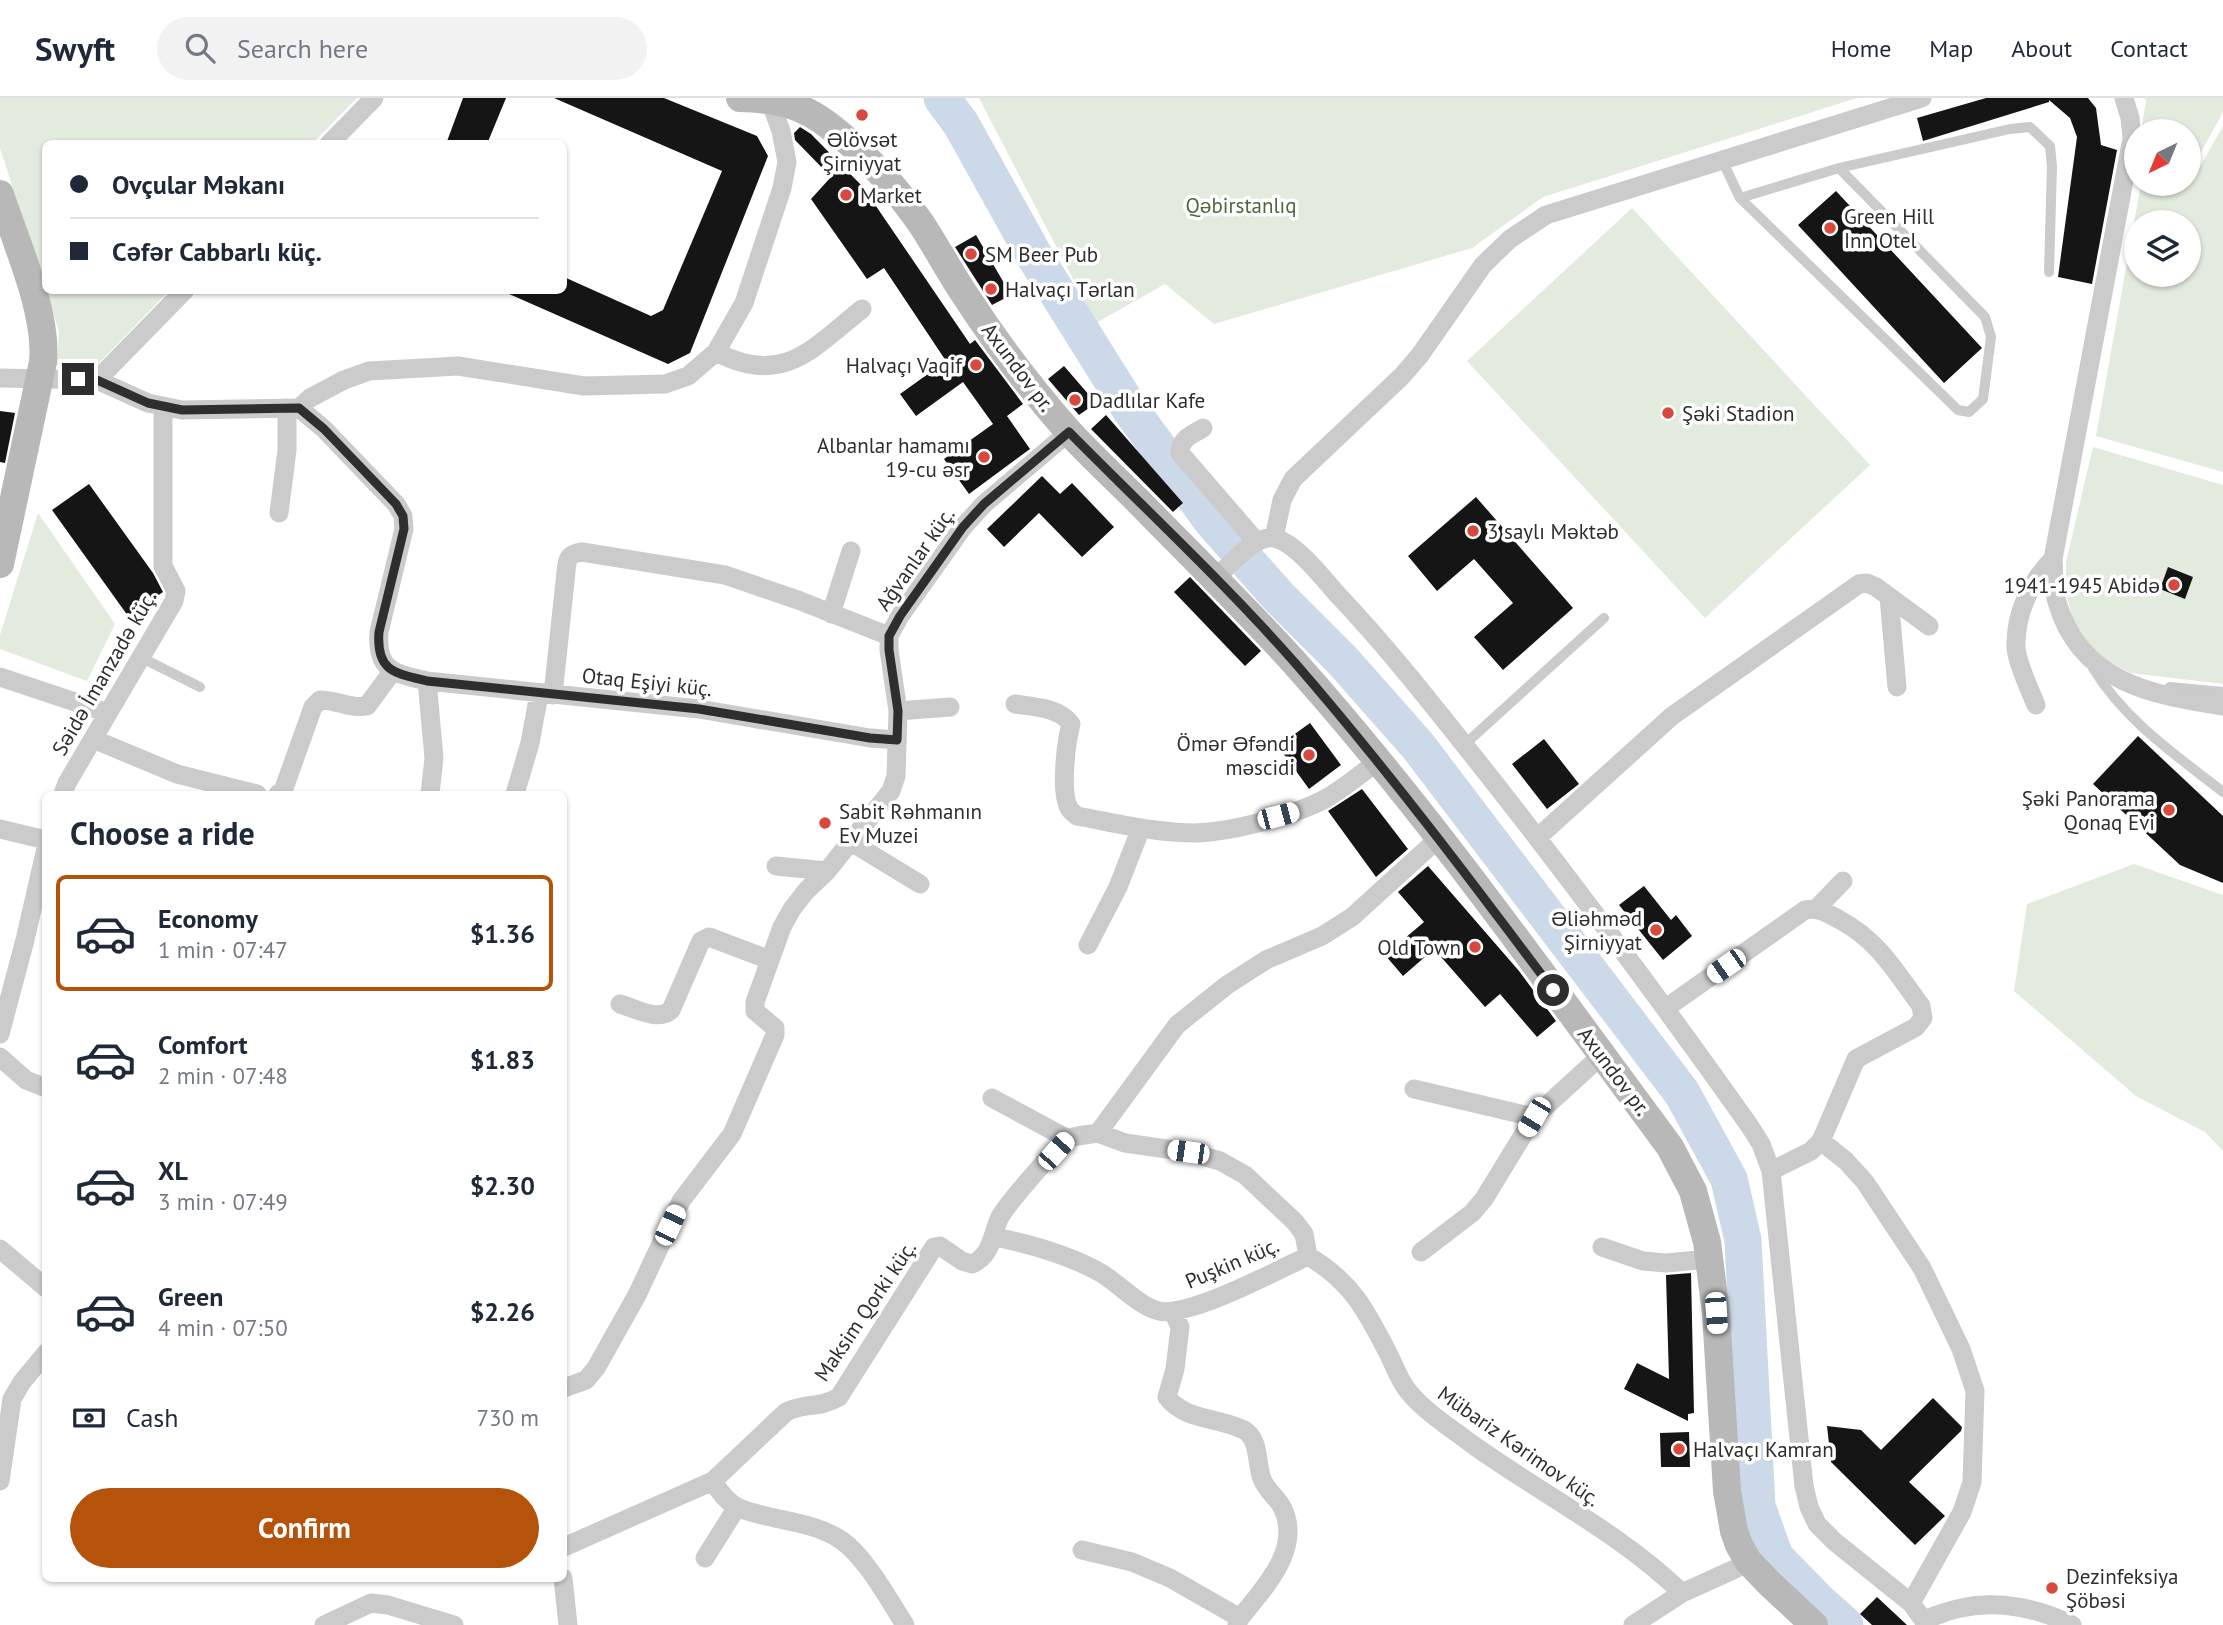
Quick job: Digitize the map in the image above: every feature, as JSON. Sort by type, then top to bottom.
[{"type":"street","points":[[333,140],[374,98]]},
{"type":"street","name":"Axundov pr.","points":[[740,98],[769,98],[790,103],[810,113],[833,129],[889,184],[919,222],[965,296],[1009,358],[1069,432],[1223,572],[1294,663],[1378,761],[1439,838],[1670,1147],[1682,1168],[1702,1217],[1716,1313],[1727,1491],[1734,1531],[1748,1561],[1814,1625]]},
{"type":"street","points":[[0,378],[97,380],[163,407],[182,410],[293,408],[344,380],[369,371],[458,366],[584,386],[665,384],[688,376],[716,352],[744,303],[782,188],[787,162],[781,131],[769,98]]},
{"type":"street","points":[[1223,572],[1265,539],[1293,479],[1402,376],[1420,355],[1483,265],[1510,239],[1546,215],[1922,98]]},
{"type":"street","points":[[2124,98],[2132,138],[2053,559],[2056,600],[2070,634],[2087,659],[2134,686],[2162,695],[2223,705]]},
{"type":"street","points":[[0,194],[42,321],[45,344],[0,564]]},
{"type":"street","points":[[97,380],[181,294]]},
{"type":"street","points":[[716,352],[737,363],[759,367],[794,361],[862,309]]},
{"type":"street","name":"Səidə İmanzadə küç.","points":[[64,791],[174,601],[176,591],[163,566],[163,407]]},
{"type":"street","points":[[279,513],[293,408]]},
{"type":"street","points":[[283,791],[313,707],[320,700],[330,700],[356,708],[367,706],[392,672],[381,659],[378,649],[379,632],[404,529],[403,516],[396,504],[324,429],[293,408]]},
{"type":"street","points":[[1203,428],[1184,439],[1180,453],[1265,539],[1294,550],[1403,667],[1666,1007],[1761,1144],[1771,1171],[1804,1486],[1817,1524],[1910,1603],[1926,1622],[1961,1608],[2014,1606],[2055,1616],[2072,1625]]},
{"type":"street","name":"Ağvanlar küç.","points":[[567,1387],[586,1380],[596,1368],[637,1295],[681,1202],[732,1134],[775,1035],[772,1023],[758,1016],[755,1002],[782,927],[806,891],[827,872],[891,791],[896,776],[898,711],[889,636],[900,616],[963,527],[984,504],[1069,432]]},
{"type":"street","points":[[831,614],[851,551]]},
{"type":"street","points":[[516,791],[546,694],[568,558],[572,554],[582,552],[725,575],[889,636]]},
{"type":"street","points":[[2036,705],[2016,650],[2020,621],[2029,589],[2053,559]]},
{"type":"street","points":[[1537,838],[1672,716],[1859,584],[1867,583],[1929,626]]},
{"type":"street","points":[[1889,597],[1897,687]]},
{"type":"street","name":"Otaq Eşiyi küç.","points":[[392,672],[427,681],[699,709],[870,738],[897,740]]},
{"type":"street","points":[[0,677],[108,713]]},
{"type":"street","points":[[427,681],[434,758],[430,791]]},
{"type":"street","points":[[1015,704],[1055,711],[1071,724],[1066,743],[1065,765],[1065,796],[1069,810],[1077,816],[1141,828],[1196,833],[1241,826],[1296,811],[1327,798],[1378,761]]},
{"type":"street","points":[[898,711],[950,707]]},
{"type":"street","points":[[93,739],[177,774],[245,791]]},
{"type":"street","points":[[1088,945],[1118,887],[1141,828]]},
{"type":"street","points":[[0,829],[42,839]]},
{"type":"street","points":[[1098,1133],[1177,1025],[1227,985],[1266,960],[1322,936],[1352,917],[1439,838]]},
{"type":"street","points":[[851,842],[920,884]]},
{"type":"street","points":[[0,1034],[42,866]]},
{"type":"street","points":[[776,866],[827,872]]},
{"type":"street","points":[[1817,908],[1843,881]]},
{"type":"street","points":[[1666,1007],[1804,910],[1817,908],[1861,931],[1875,944],[1920,1006],[1923,1018],[1916,1027],[1856,1059],[1822,1141],[1811,1151],[1771,1171]]},
{"type":"street","points":[[620,1004],[660,1016],[667,1014],[701,941],[709,937],[770,960]]},
{"type":"street","points":[[1421,1252],[1472,1213],[1484,1199],[1534,1117],[1602,1055]]},
{"type":"street","points":[[0,1057],[26,1080],[42,1086]]},
{"type":"street","points":[[1414,1089],[1534,1117]]},
{"type":"street","points":[[992,1098],[1068,1139],[1098,1133],[1125,1143],[1188,1152],[1220,1161],[1245,1175],[1295,1222],[1304,1234],[1308,1256]]},
{"type":"street","name":"Maksim Qorki küç.","points":[[567,1546],[713,1481],[786,1412],[797,1406],[825,1405],[839,1397],[934,1248],[940,1246],[962,1261],[972,1264],[981,1260],[995,1237],[999,1219],[1009,1203],[1068,1139]]},
{"type":"street","points":[[1822,1141],[1866,1182],[1922,1268],[1961,1349],[1975,1391],[1972,1482],[1962,1512],[1910,1603]]},
{"type":"street","name":"Puşkin küç.","points":[[995,1237],[1072,1260],[1101,1273],[1160,1312],[1203,1303],[1308,1256]]},
{"type":"street","points":[[1602,1247],[1643,1261],[1666,1263],[1709,1259]]},
{"type":"street","points":[[0,1249],[42,1284]]},
{"type":"street","name":"Mübariz Kərimov küç.","points":[[1308,1256],[1326,1266],[1348,1285],[1370,1317],[1406,1389],[1424,1408],[1489,1456],[1638,1556],[1682,1593]]},
{"type":"street","name":"Puşkin küç.","points":[[1173,1311],[1180,1327],[1175,1369],[1167,1397],[1175,1408],[1246,1431],[1257,1447],[1257,1462],[1263,1481],[1283,1510],[1290,1537],[1274,1575],[1238,1621]]},
{"type":"street","points":[[0,1481],[12,1399],[42,1358]]},
{"type":"street","points":[[713,1481],[722,1494],[737,1507],[808,1526],[841,1540],[868,1569],[905,1625]]},
{"type":"street","points":[[705,1558],[737,1507]]},
{"type":"street","points":[[1082,1550],[1132,1562],[1170,1578],[1238,1621]]},
{"type":"street","points":[[1633,1625],[1682,1593],[1735,1570],[1748,1561]]},
{"type":"street","points":[[563,1582],[568,1625]]},
{"type":"street","points":[[324,1625],[371,1603],[388,1605],[454,1625]]},
{"type":"lane","points":[[1740,198],[1839,168],[2010,129],[2030,127],[2050,146],[2052,166],[2049,272]]},
{"type":"lane","points":[[1722,159],[1740,198],[1958,410],[1969,412],[1983,398],[1991,337],[1985,317],[1839,168]]},
{"type":"lane","points":[[1464,745],[1604,618]]},
{"type":"lane","points":[[141,657],[200,687]]},
{"type":"lane","points":[[2087,659],[2103,684],[2125,710],[2223,792]]},
{"type":"lane","points":[[2162,695],[2170,687],[2223,692]]},
{"type":"green space","points":[[0,98],[357,98],[316,140],[42,140],[42,279],[0,148]]},
{"type":"green space","name":"Qəbirstanlıq","points":[[979,98],[1857,98],[1543,197],[1472,248],[1214,324],[1165,284],[1096,323]]},
{"type":"green space","points":[[2144,98],[2223,98],[2223,112],[2202,150],[2202,119],[2143,119],[2146,101]]},
{"type":"green space","points":[[2223,126],[2223,472],[2096,436],[2124,279],[2124,287],[2201,287],[2201,210],[2136,210],[2139,196],[2202,196],[2202,163]]},
{"type":"green space","name":"Şəki Stadion","points":[[1632,208],[1870,465],[1705,618],[1467,361]]},
{"type":"green space","points":[[47,294],[166,294],[93,369],[57,365],[59,331]]},
{"type":"green space","points":[[2093,447],[2223,485],[2223,684],[2131,673],[2103,659],[2089,645],[2074,622],[2066,594],[2066,562]]},
{"type":"green space","points":[[38,513],[115,624],[87,681],[0,649],[0,635]]},
{"type":"green space","points":[[2134,864],[2223,895],[2223,1151],[2205,1132],[2136,1096],[2014,991],[2027,904]]},
{"type":"building","points":[[463,98],[506,98],[489,140],[447,140]]},
{"type":"building","points":[[554,98],[664,98],[757,136],[768,156],[690,353],[668,364],[509,294],[567,294],[567,278],[651,316],[663,310],[722,171]]},
{"type":"building","points":[[1986,98],[2088,98],[2096,108],[2101,145],[2117,150],[2092,284],[2058,277],[2077,137],[2070,118],[2049,100],[1923,141],[1917,118]]},
{"type":"building","points":[[800,127],[811,134],[863,187],[970,344],[975,340],[1023,404],[1007,416],[1030,449],[969,494],[944,459],[993,424],[963,382],[916,416],[900,394],[946,361],[884,268],[867,279],[811,199],[831,177],[795,140],[794,133]]},
{"type":"building","points":[[1836,191],[1982,348],[1944,383],[1798,225]]},
{"type":"building","points":[[976,235],[1011,295],[992,305],[955,247]]},
{"type":"building","points":[[1064,366],[1096,403],[1079,415],[1048,379]]},
{"type":"building","points":[[0,411],[15,413],[5,463],[0,462]]},
{"type":"building","points":[[1106,415],[1183,503],[1173,512],[1091,429]]},
{"type":"building","points":[[1042,476],[1060,494],[1072,483],[1114,527],[1082,557],[1039,513],[1004,547],[987,529]]},
{"type":"building","points":[[89,484],[153,573],[163,592],[128,616],[52,510]]},
{"type":"building","points":[[1476,497],[1573,608],[1503,670],[1474,637],[1513,603],[1474,559],[1437,591],[1408,556]]},
{"type":"building","points":[[2168,567],[2193,577],[2185,599],[2160,589]]},
{"type":"building","points":[[1190,577],[1261,651],[1245,666],[1174,592]]},
{"type":"building","points":[[1310,723],[1341,765],[1309,789],[1278,746]]},
{"type":"building","name":"Şəki Panorama Qonaq Evi","points":[[2138,736],[2223,816],[2223,883],[2180,865],[2093,784]]},
{"type":"building","points":[[1544,739],[1579,784],[1547,809],[1512,764]]},
{"type":"building","points":[[1362,789],[1408,849],[1376,877],[1328,811]]},
{"type":"building","points":[[1428,866],[1519,971],[1556,1021],[1537,1037],[1500,994],[1485,1007],[1434,949],[1403,976],[1385,955],[1424,922],[1398,892]]},
{"type":"building","points":[[1644,886],[1671,920],[1676,915],[1692,936],[1663,960],[1619,905]]},
{"type":"building","points":[[1691,1273],[1694,1413],[1688,1414],[1688,1421],[1624,1389],[1637,1363],[1669,1379],[1666,1275]]},
{"type":"building","points":[[1933,1398],[1962,1427],[1909,1482],[1945,1516],[1915,1545],[1831,1462],[1827,1426],[1861,1430],[1881,1450]]},
{"type":"building","points":[[1689,1432],[1690,1467],[1661,1467],[1660,1433]]},
{"type":"building","points":[[1877,1597],[1907,1625],[1872,1625],[1860,1614]]},
{"type":"waterway","points":[[942,98],[961,124],[1035,257],[1130,409],[1212,521],[1418,746],[1682,1093],[1729,1179],[1743,1240],[1757,1506],[1775,1557],[1845,1625]]},
{"type":"place","name":"Əlövsət Şirniyyat","points":[[862,115]]},
{"type":"place","name":"Market","points":[[846,195]]},
{"type":"place","name":"Green Hill Inn Otel","points":[[1830,228]]},
{"type":"place","name":"SM Beer Pub","points":[[971,254]]},
{"type":"place","name":"Halvaçı Tərlan","points":[[991,289]]},
{"type":"place","name":"Halvaçı Vaqif","points":[[976,365]]},
{"type":"place","name":"Dadlılar Kafe","points":[[1075,400]]},
{"type":"place","name":"Şəki Stadion","points":[[1668,413]]},
{"type":"place","name":"Albanlar hamamı 19-cu əsr","points":[[984,457]]},
{"type":"place","name":"3 saylı Məktəb","points":[[1473,531]]},
{"type":"place","name":"1941-1945 Abidə","points":[[2174,585]]},
{"type":"place","name":"Ömər Əfəndi məscidi","points":[[1309,755]]},
{"type":"place","name":"Şəki Panorama Qonaq Evi","points":[[2169,810]]},
{"type":"place","name":"Sabit Rəhmanın Ev Muzei","points":[[825,823]]},
{"type":"place","name":"Əliəhməd Şirniyyat","points":[[1656,930]]},
{"type":"place","name":"Old Town","points":[[1475,947]]},
{"type":"place","name":"Halvaçı Kamran","points":[[1679,1449]]},
{"type":"place","name":"Dezinfeksiya Şöbəsi","points":[[2052,1588]]},
{"type":"route","points":[[78,379],[97,380],[148,403],[182,410],[299,408],[324,429],[396,504],[403,516],[404,529],[379,632],[378,649],[381,659],[392,672],[427,681],[699,709],[870,738],[897,740],[898,711],[889,636],[900,616],[963,527],[984,504],[1016,474],[1069,432],[1294,663],[1378,761],[1439,838],[1553,990]]}]
